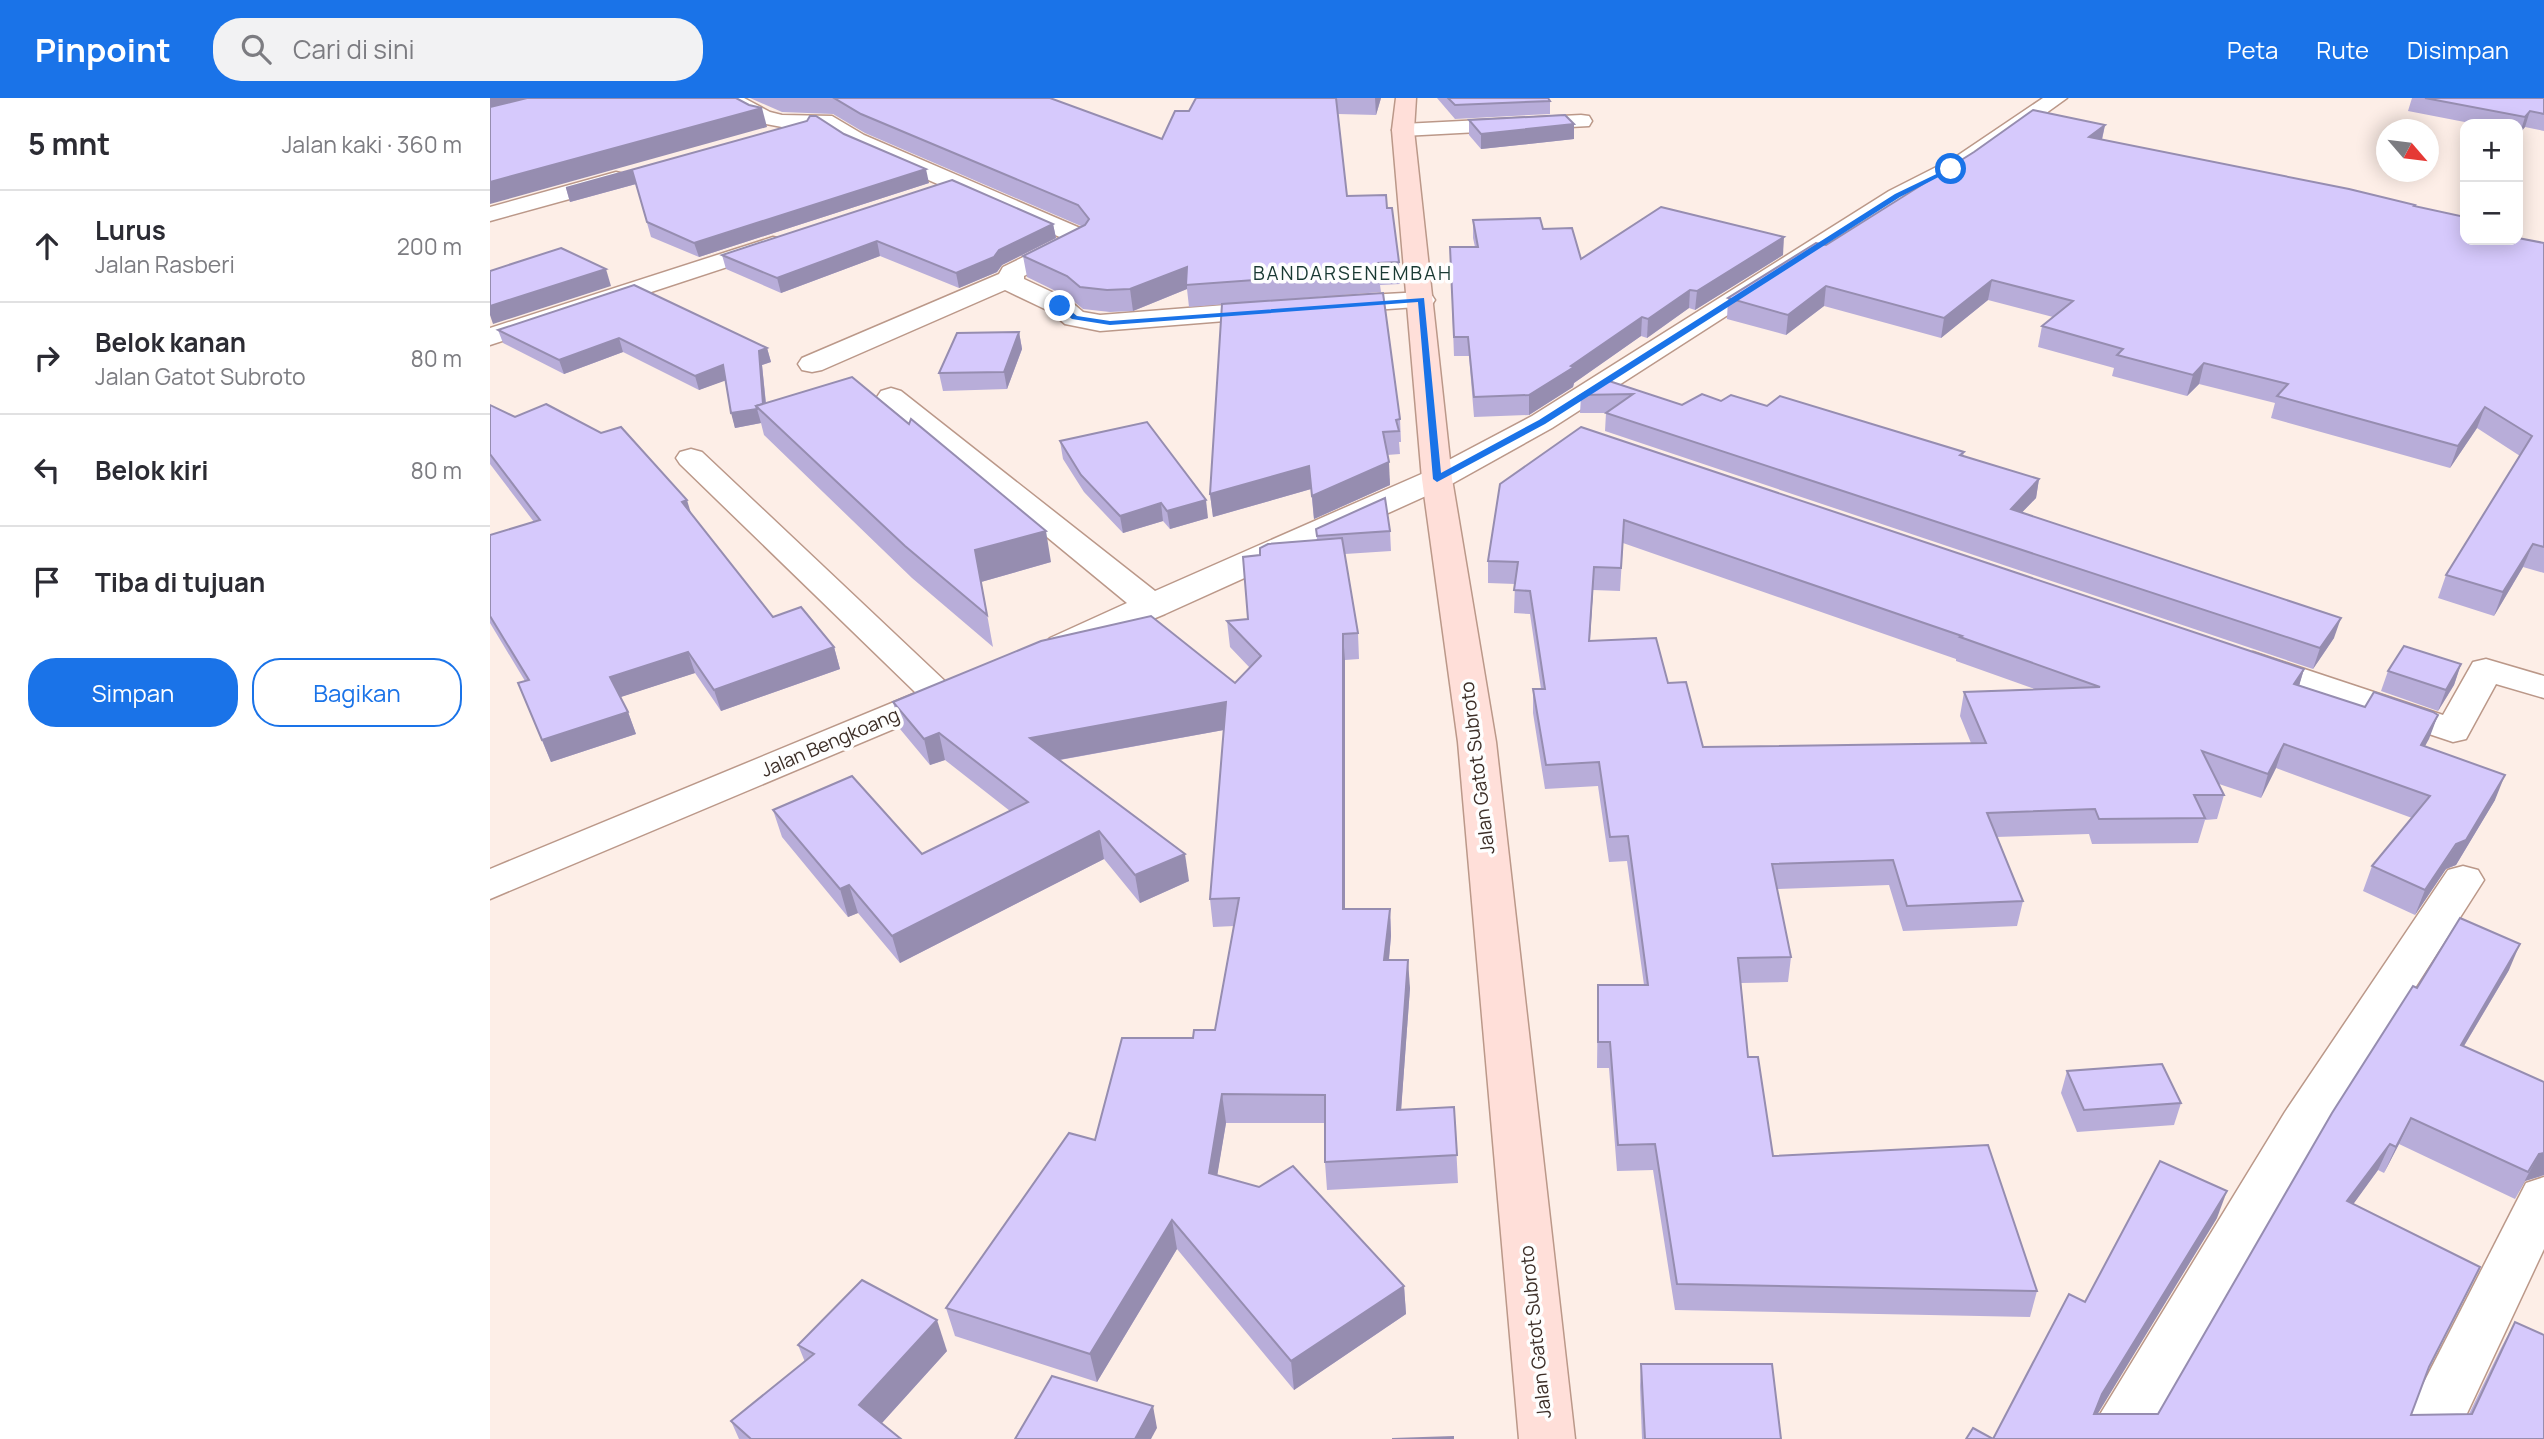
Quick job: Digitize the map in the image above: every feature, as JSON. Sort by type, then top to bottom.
[{"type":"main road","name":"Jalan Gatot Subroto","points":[[1404,114],[1437,479],[1476,742],[1547,1439]]},
{"type":"street","points":[[728,98],[763,117],[782,121],[824,121],[856,140],[1071,233],[1077,240],[1012,271],[1011,283],[1060,306],[1074,318],[1100,323],[1422,300]]},
{"type":"street","points":[[1028,660],[1153,607],[1437,479],[1542,422],[1898,195],[1962,163],[2057,98]]},
{"type":"street","points":[[1404,114],[1581,121]]},
{"type":"street","points":[[757,140],[824,121]]},
{"type":"street","points":[[490,214],[637,173]]},
{"type":"street","points":[[919,195],[958,183]]},
{"type":"street","points":[[490,337],[802,234]]},
{"type":"street","points":[[812,364],[1011,278]]},
{"type":"street","points":[[891,397],[1153,607]]},
{"type":"street","points":[[1542,422],[1582,435]]},
{"type":"street","points":[[691,458],[940,696]]},
{"type":"street","points":[[2228,654],[2453,731],[2486,670],[2544,687]]},
{"type":"street","name":"Jalan Bengkoang","points":[[490,885],[978,680]]},
{"type":"street","points":[[2116,1439],[2302,1125],[2463,880]]},
{"type":"street","points":[[2427,1439],[2438,1411],[2544,1196]]},
{"type":"building","points":[[527,98],[736,98],[762,108],[490,182],[490,107]]},
{"type":"building","points":[[834,98],[1050,98],[1162,139],[1175,111],[1189,111],[1196,98],[1336,98],[1347,196],[1386,195],[1387,208],[1392,208],[1399,262],[1378,263],[1380,271],[1186,285],[1187,267],[1130,289],[1080,287],[1067,276],[1023,256],[1085,225],[1089,219],[1078,205],[861,114]]},
{"type":"building","points":[[1448,98],[1548,98],[1550,101],[1455,105]]},
{"type":"building","points":[[2425,98],[2544,98],[2544,114],[2530,111],[2525,117]]},
{"type":"building","points":[[2033,110],[2105,125],[2089,137],[2349,189],[2460,216],[2460,245],[2523,245],[2523,239],[2544,243],[2544,547],[2533,544],[2503,592],[2446,575],[2532,436],[2485,407],[2458,446],[2277,396],[2288,384],[2204,363],[2193,375],[2117,355],[2123,349],[2042,326],[2073,301],[1992,280],[1944,318],[1826,286],[1788,315],[1728,298],[1816,243],[1826,245],[1974,152]]},
{"type":"building","points":[[1565,115],[1574,124],[1481,134],[1469,120]]},
{"type":"building","points":[[810,116],[816,116],[844,134],[926,169],[694,243],[647,222],[632,170],[566,188],[807,121]]},
{"type":"building","points":[[952,180],[1053,224],[999,250],[994,257],[956,273],[877,241],[777,278],[722,255]]},
{"type":"building","points":[[1661,207],[1784,237],[1697,291],[1690,290],[1648,319],[1642,317],[1571,366],[1574,367],[1529,395],[1474,397],[1468,337],[1454,337],[1450,247],[1478,247],[1473,220],[1540,218],[1543,229],[1572,228],[1581,259]]},
{"type":"building","points":[[561,248],[606,269],[490,306],[490,271]]},
{"type":"building","points":[[634,285],[767,348],[759,351],[763,404],[756,406],[757,409],[731,413],[723,365],[695,376],[619,338],[559,360],[498,330]]},
{"type":"building","points":[[1383,293],[1400,419],[1396,420],[1399,431],[1383,432],[1389,462],[1312,496],[1309,466],[1210,494],[1222,304]]},
{"type":"building","points":[[1019,332],[1004,372],[939,373],[957,333]]},
{"type":"building","points":[[852,377],[909,424],[911,419],[1046,531],[975,550],[987,615],[905,546],[756,406]]},
{"type":"building","points":[[1606,380],[1682,405],[1702,394],[1721,401],[1731,395],[1767,406],[1780,396],[1964,452],[1960,455],[2039,479],[2011,509],[2341,618],[2320,648],[1606,413],[1633,394],[1581,395]]},
{"type":"building","points":[[546,404],[601,433],[621,427],[687,500],[682,502],[773,617],[801,607],[834,647],[714,690],[688,652],[610,677],[628,712],[542,740],[518,683],[529,680],[490,616],[490,535],[540,520],[490,454],[490,405],[515,417]]},
{"type":"building","points":[[1147,422],[1206,500],[1167,511],[1161,503],[1120,516],[1081,475],[1060,441]]},
{"type":"building","points":[[1581,427],[2304,669],[2294,684],[2365,707],[2374,692],[2433,712],[2438,715],[2421,745],[2505,775],[2466,840],[2456,844],[2425,890],[2372,866],[2430,796],[2284,744],[2268,774],[2202,751],[2224,795],[2194,795],[2205,818],[2099,819],[2095,809],[1987,813],[2023,901],[1907,906],[1893,860],[1772,864],[1791,957],[1738,958],[1748,1057],[1758,1057],[1773,1156],[1988,1145],[2037,1291],[1677,1284],[1655,1144],[1618,1145],[1610,1042],[1598,1042],[1598,985],[1648,985],[1628,836],[1610,837],[1599,762],[1546,765],[1533,689],[1545,689],[1530,591],[1514,590],[1518,562],[1488,561],[1500,484]],"holes":[[[1624,520],[1962,636],[1960,637],[2100,687],[1964,692],[1986,743],[1703,747],[1686,682],[1668,683],[1656,638],[1589,641],[1594,567],[1621,568]]]},
{"type":"building","points":[[1385,498],[1390,531],[1317,536],[1316,529]]},
{"type":"building","points":[[1342,538],[1358,633],[1343,634],[1343,909],[1390,909],[1384,960],[1408,960],[1397,1110],[1454,1107],[1457,1155],[1325,1162],[1325,1095],[1222,1094],[1209,1173],[1259,1187],[1293,1166],[1404,1286],[1291,1361],[1172,1220],[1090,1354],[946,1308],[1069,1133],[1095,1140],[1122,1038],[1193,1038],[1194,1030],[1215,1030],[1239,898],[1210,899],[1226,702],[1030,738],[1185,854],[1135,875],[1099,831],[892,936],[849,885],[840,889],[773,810],[852,776],[922,854],[1028,802],[939,733],[924,739],[893,702],[1041,641],[1151,616],[1235,683],[1261,656],[1227,621],[1248,619],[1243,557],[1260,555],[1260,548],[1268,544]]},
{"type":"building","points":[[2404,646],[2461,664],[2446,690],[2388,671]]},
{"type":"building","points":[[2460,918],[2520,944],[2461,1045],[2544,1082],[2544,1153],[2539,1154],[2528,1172],[2411,1118],[2396,1147],[2390,1144],[2347,1201],[2480,1267],[2429,1367],[2411,1415],[2472,1414],[2515,1322],[2544,1335],[2544,1439],[1993,1439],[2069,1294],[2085,1302],[2160,1161],[2227,1191],[2102,1394],[2094,1414],[2158,1414],[2332,1113],[2413,986],[2417,988]]},
{"type":"building","points":[[2162,1064],[2181,1103],[2084,1110],[2067,1071]]},
{"type":"building","points":[[862,1280],[937,1320],[859,1405],[901,1439],[751,1439],[731,1421],[814,1354],[798,1345]]},
{"type":"building","points":[[1641,1364],[1772,1364],[1781,1439],[1645,1439]]},
{"type":"building","points":[[1052,1376],[1153,1406],[1135,1439],[1015,1439]]},
{"type":"building","points":[[1973,1428],[1993,1439],[1966,1439]]},
{"type":"building","points":[[1453,1437],[1453,1439],[1392,1439]]},
{"type":"district","name":"BANDARSENEMBAH","points":[[1353,273]]},
{"type":"route","points":[[1060,306],[1074,318],[1110,323],[1422,300],[1437,479],[1542,422],[1898,195],[1951,169]]}]
